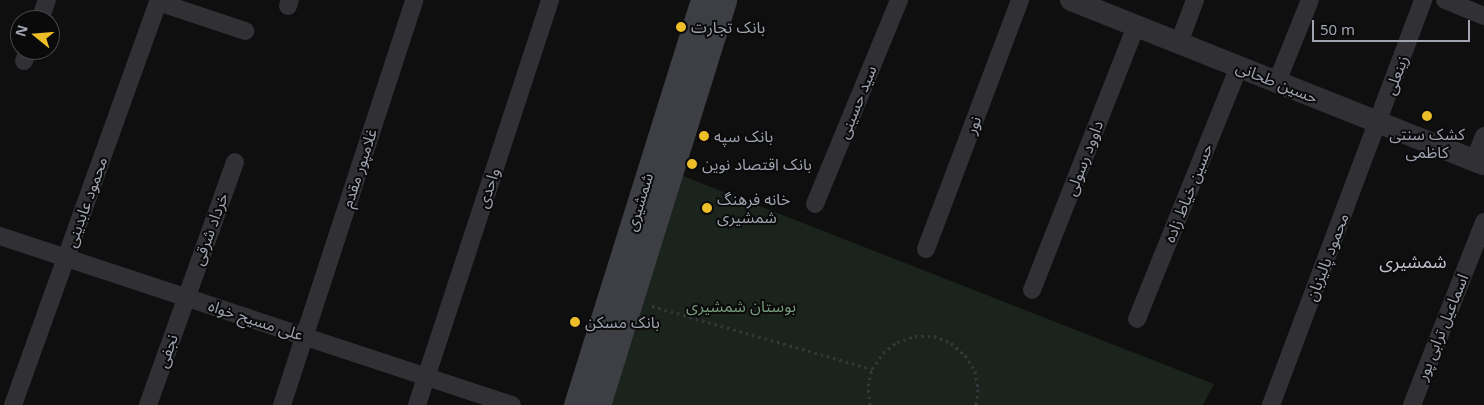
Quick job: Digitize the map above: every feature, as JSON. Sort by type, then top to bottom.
[{"type":"main road","name":"شمشیری","points":[[598,405],[632,300],[716,1]]},
{"type":"main road","name":"شمشیری","points":[[576,405],[716,1]]},
{"type":"street","name":"غلامپور مقدم","points":[[282,405],[414,0]]},
{"type":"street","name":"واحدی","points":[[417,405],[550,0]]},
{"type":"street","name":"سید حسینی","points":[[815,204],[899,0]]},
{"type":"street","name":"نور","points":[[926,249],[1020,0]]},
{"type":"street","name":"حسین طحانی","points":[[1072,0],[1479,163]]},
{"type":"street","points":[[1179,43],[1195,0]]},
{"type":"street","points":[[1277,82],[1310,0]]},
{"type":"street","name":"زینعلی","points":[[1378,122],[1423,0]]},
{"type":"street","points":[[1445,0],[1484,16]]},
{"type":"street","points":[[159,1],[245,31]]},
{"type":"street","name":"محمود عابدینی","points":[[13,405],[159,1]]},
{"type":"street","name":"داوود رسولی","points":[[1032,290],[1136,26]]},
{"type":"street","name":"حسین خیاط زاده","points":[[1137,319],[1239,67]]},
{"type":"street","name":"محمود پالیزبان","points":[[1273,399],[1378,122]]},
{"type":"street","points":[[1479,163],[1484,136]]},
{"type":"street","name":"خرداد شرقی","points":[[186,297],[235,162]]},
{"type":"street","name":"اسماعیل ترابی پور","points":[[1412,405],[1484,222]]},
{"type":"street","name":"علی مسیح خواه","points":[[0,236],[512,405]]},
{"type":"street","name":"نجفی","points":[[148,405],[186,297]]},
{"type":"path","points":[[632,300],[872,369]]},
{"type":"path","points":[[870,405],[868,386],[872,369],[883,353],[897,342],[915,336],[934,336],[951,343],[966,355],[975,371],[978,390],[976,405]]},
{"type":"green space","name":"بوستان شمشیری","points":[[678,174],[1214,384],[1203,405],[603,405]]},
{"type":"place","name":"بانک تجارت","points":[[681,27]]},
{"type":"place","name":"کشک سنتی کاظمی","points":[[1427,116]]},
{"type":"place","name":"بانک سپه","points":[[704,136]]},
{"type":"place","name":"بانک اقتصاد نوین","points":[[692,164]]},
{"type":"place","name":"خانه فرهنگ شمشیری","points":[[707,208]]},
{"type":"place","name":"بانک مسکن","points":[[575,322]]},
{"type":"district","name":"شمشیری","points":[[1413,261]]}]
